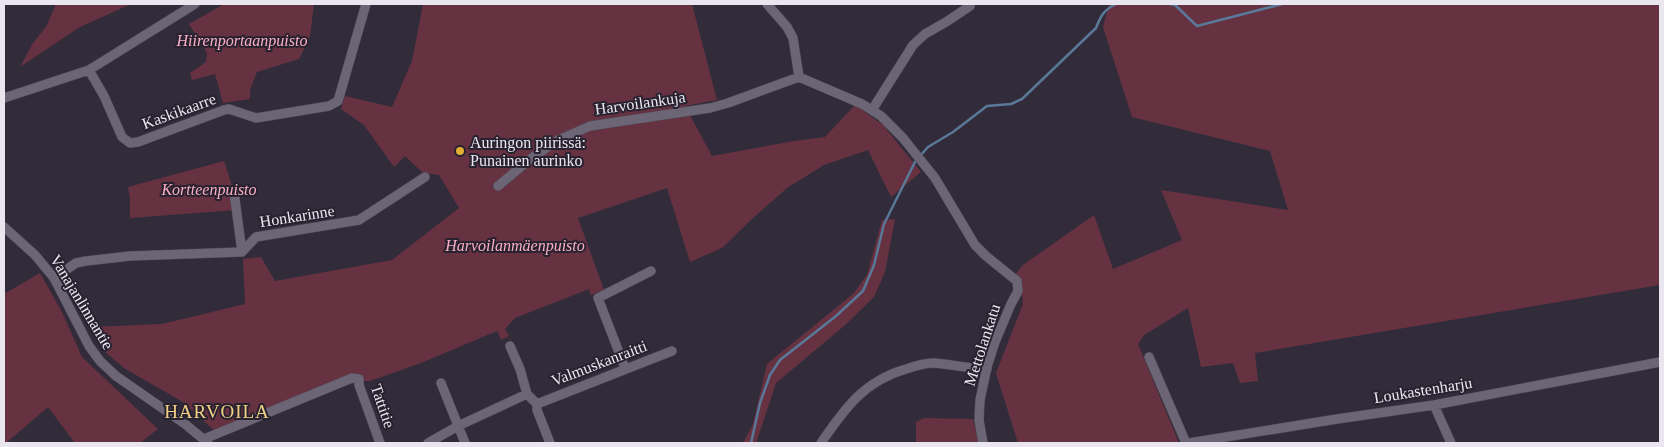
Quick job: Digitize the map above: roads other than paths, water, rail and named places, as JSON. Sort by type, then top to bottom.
[{"type":"street","points":[[4,98],[89,70],[195,4]]},
{"type":"street","name":"Kaskikaarre","points":[[89,70],[104,96],[122,137],[130,143],[138,142],[229,109],[256,118],[329,106],[338,101],[366,4]]},
{"type":"street","points":[[766,4],[787,27],[793,38],[799,77],[872,110],[913,44],[925,34],[970,6]]},
{"type":"street","name":"Harvoilankuja","points":[[498,186],[529,160],[556,142],[590,126],[710,108],[799,77]]},
{"type":"street","name":"Mettolankatu","points":[[872,110],[882,116],[903,138],[935,178],[975,245],[986,256],[1014,277],[1019,287],[995,342],[987,369],[980,400],[979,420],[983,443]]},
{"type":"street","name":"Honkarinne","points":[[242,252],[256,236],[358,220],[425,177]]},
{"type":"street","points":[[54,278],[76,263],[86,260],[130,256],[242,252],[234,192]]},
{"type":"street","name":"Vanajanlinnantie","points":[[4,227],[35,255],[54,278],[89,346],[100,361],[116,376],[206,441]]},
{"type":"street","points":[[625,368],[598,298],[651,271]]},
{"type":"street","points":[[510,346],[520,369],[527,394],[537,404],[537,410],[550,443]]},
{"type":"street","name":"Valmuskanraitti","points":[[537,404],[672,351]]},
{"type":"street","points":[[1149,357],[1187,443]]},
{"type":"street","name":"Loukastenharju","points":[[1187,443],[1337,418],[1434,405],[1660,362]]},
{"type":"street","points":[[822,443],[844,410],[857,396],[882,378],[916,366],[931,363],[987,369]]},
{"type":"street","name":"Tattitie","points":[[206,441],[352,378],[359,379],[359,384],[380,443]]},
{"type":"street","points":[[441,383],[465,443]]},
{"type":"street","points":[[428,443],[458,426],[527,394]]},
{"type":"street","points":[[1434,405],[1451,443]]},
{"type":"waterway","points":[[920,156],[928,147],[953,132],[987,106],[1011,104],[1022,99],[1096,28],[1103,13],[1116,4]]},
{"type":"waterway","points":[[1170,4],[1175,5],[1197,26],[1282,4]]},
{"type":"waterway","points":[[751,443],[760,403],[770,375],[780,360],[836,316],[863,291],[874,265],[884,224],[916,160]]},
{"type":"place","name":"Auringon piirissä: Punainen aurinko","points":[[460,151]]},
{"type":"district","name":"HARVOILA","points":[[217,411]]},
{"type":"park label","name":"Hiirenportaanpuisto","points":[[242,40]]},
{"type":"park label","name":"Kortteenpuisto","points":[[209,189]]},
{"type":"park label","name":"Harvoilanmäenpuisto","points":[[515,245]]}]
